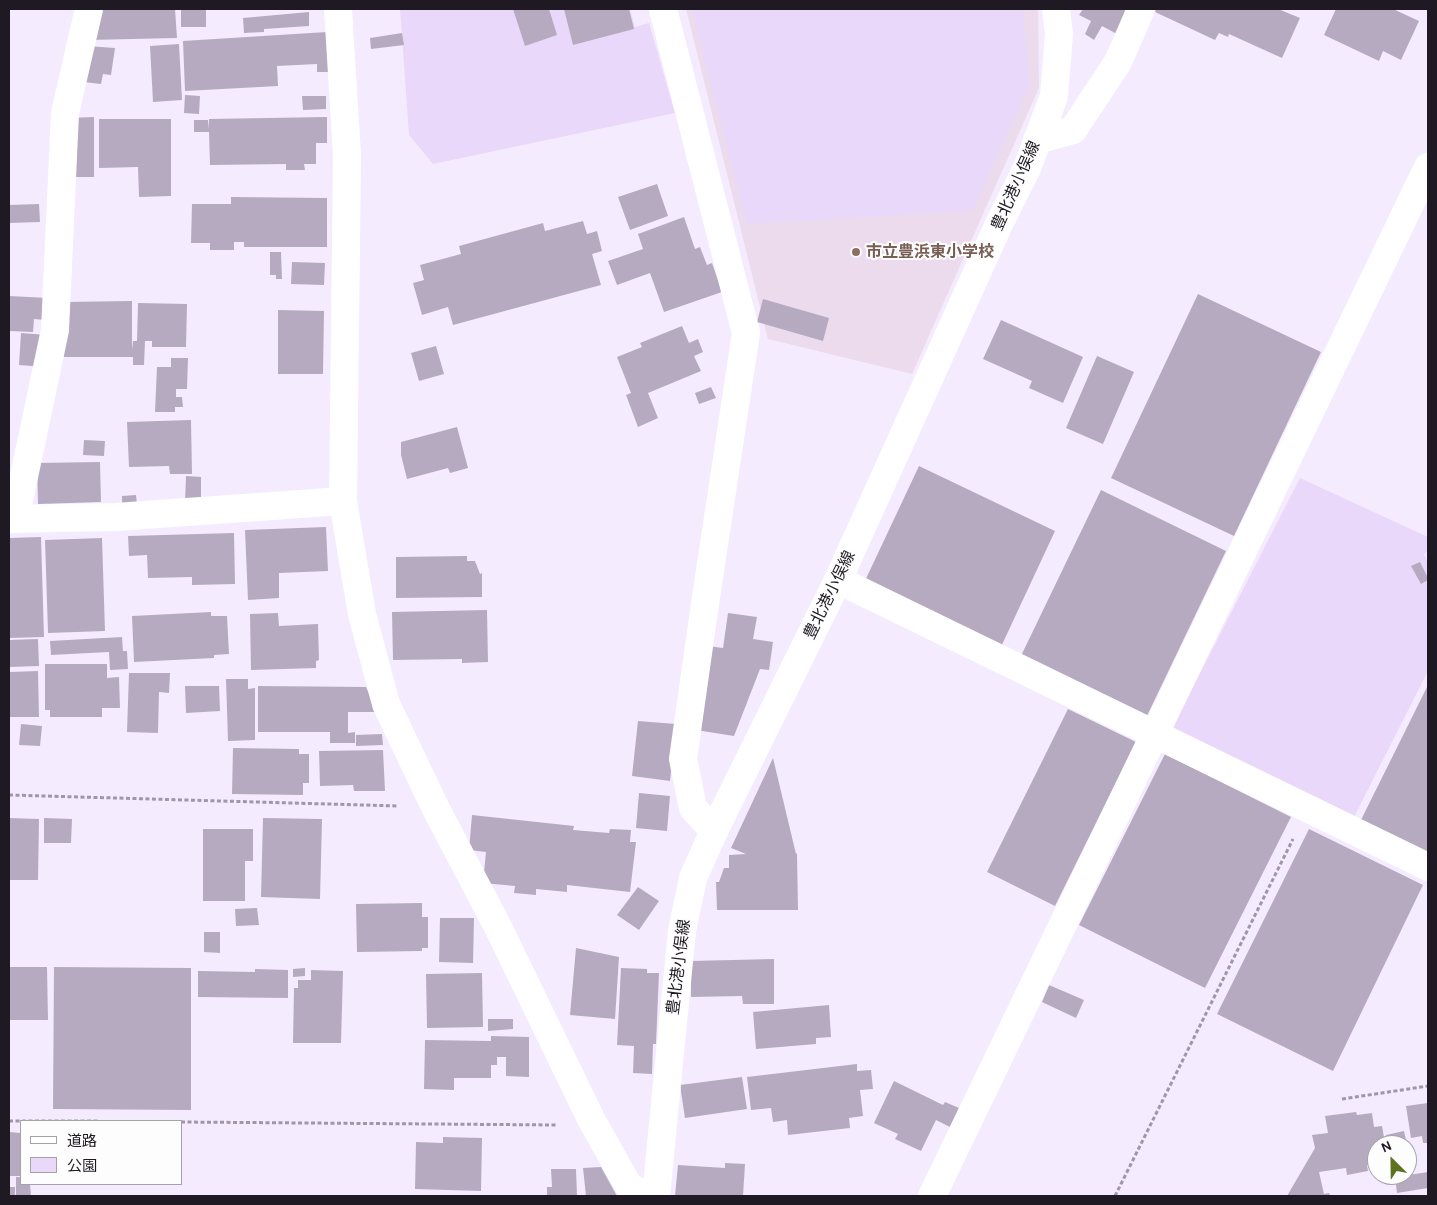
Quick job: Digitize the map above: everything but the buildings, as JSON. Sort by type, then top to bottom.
[{"type":"street","points":[[89,9],[64,113],[55,330],[12,519],[116,517],[343,501]]},
{"type":"street","points":[[338,9],[348,155],[343,501],[362,614],[386,704],[435,807],[498,927],[591,1119],[628,1185],[644,1196]]},
{"type":"street","points":[[663,9],[746,333],[683,759],[694,808],[714,831]]},
{"type":"street","name":"豊北港小俣線","points":[[656,1196],[682,931],[693,878],[714,831],[838,580],[999,224],[1027,168],[1054,96],[1058,34],[1056,9]]},
{"type":"street","points":[[1037,140],[1074,130],[1118,62],[1141,9]]},
{"type":"street","points":[[932,1196],[1428,167]]},
{"type":"street","points":[[838,580],[1155,736],[1428,867]]},
{"type":"path","points":[[9,794],[435,807]]},
{"type":"path","points":[[1116,1196],[1308,809]]},
{"type":"path","points":[[1342,1099],[1428,1086]]},
{"type":"path","points":[[182,1122],[573,1125],[591,1119]]},
{"type":"shaded area","name":"市立豊浜東小学校","points":[[686,9],[1038,9],[1039,88],[912,374],[768,339]]},
{"type":"green space","points":[[400,9],[630,9],[635,27],[649,23],[675,113],[433,164],[409,135]]},
{"type":"green space","name":"市立豊浜東小学校","points":[[692,9],[1023,9],[1029,86],[972,211],[747,224]]},
{"type":"green space","points":[[1300,478],[1428,537],[1428,549],[1424,555],[1428,562],[1428,671],[1353,819],[1170,732]]},
{"type":"place","name":"市立豊浜東小学校","points":[[856,252]]}]
